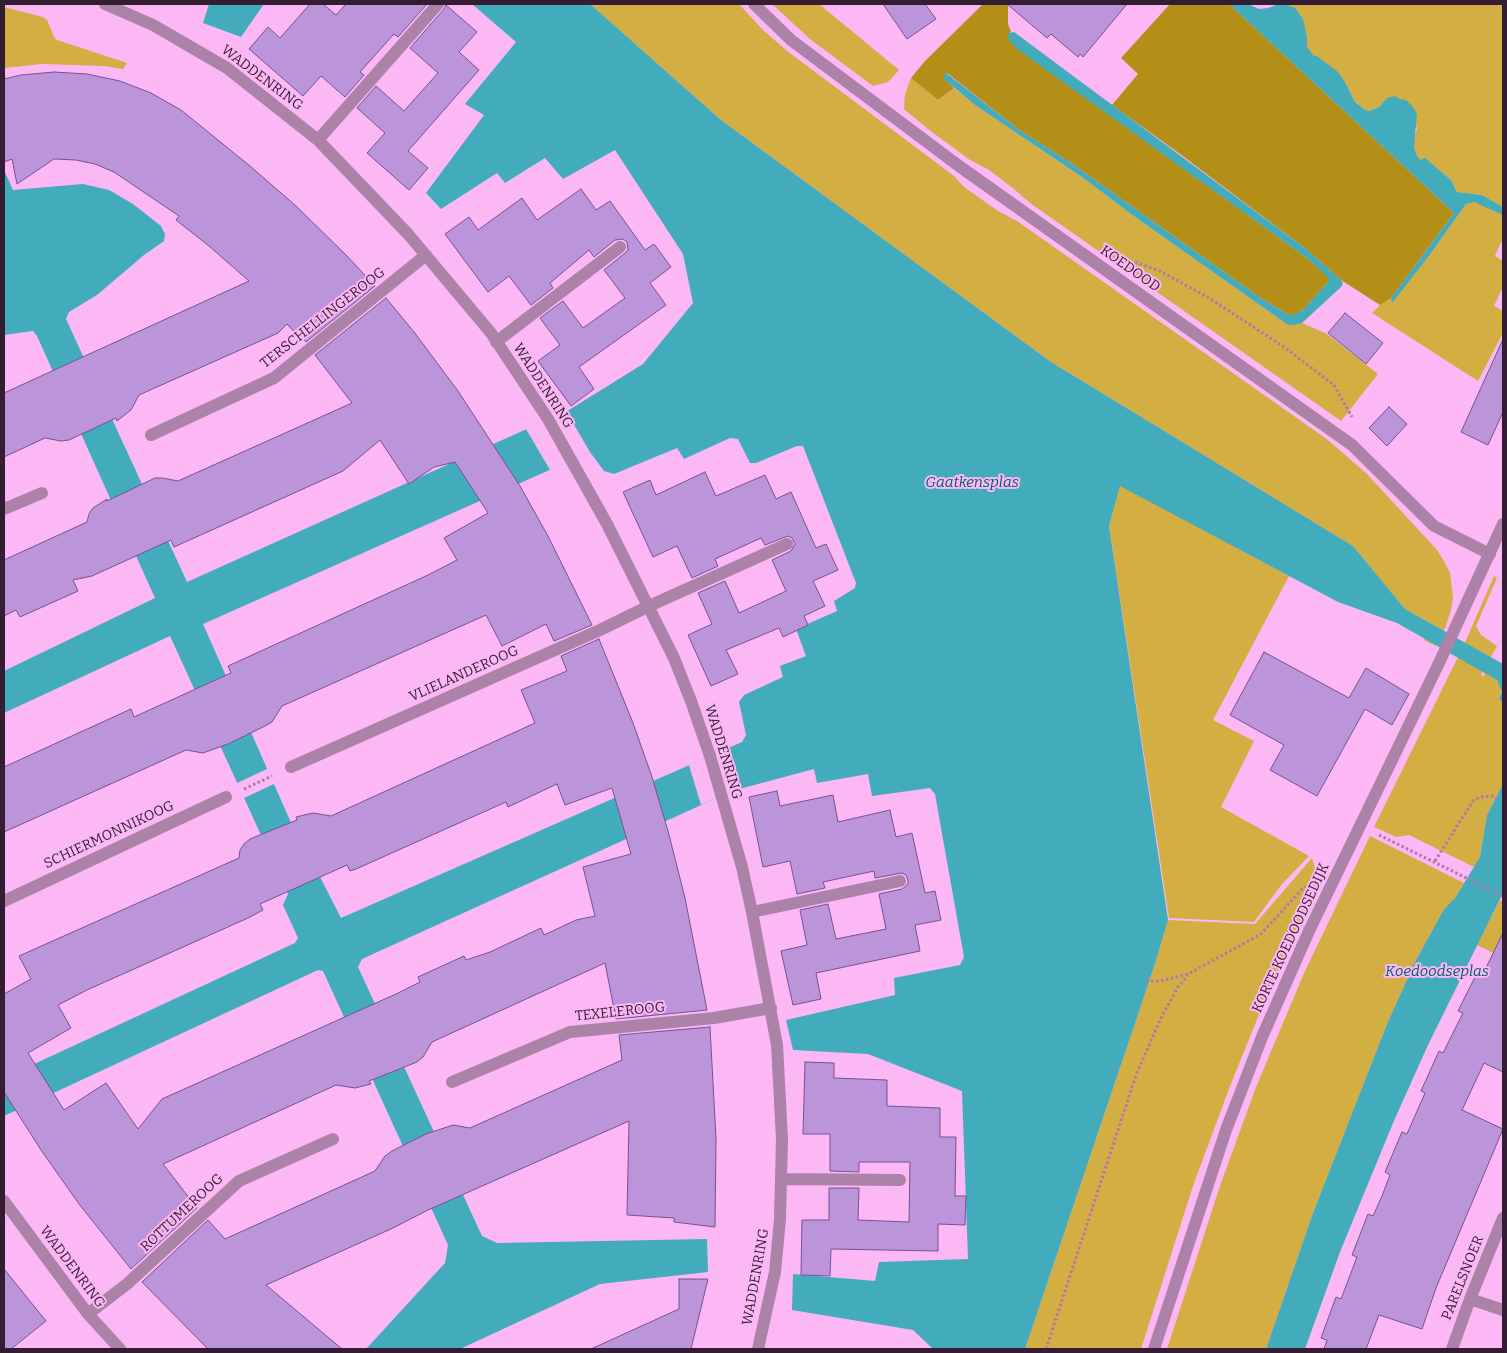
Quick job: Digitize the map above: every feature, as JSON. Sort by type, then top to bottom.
[{"type":"street","name":"WADDENRING","points":[[105,4],[153,25],[227,68],[318,140],[426,255],[496,342],[548,419],[607,524],[674,658],[692,701],[710,756],[744,874],[771,1008],[776,1045],[782,1139],[782,1179],[777,1253],[758,1349]]},
{"type":"street","points":[[318,140],[438,4]]},
{"type":"street","name":"KOEDOOD","points":[[754,4],[791,40],[979,180],[1352,445],[1434,526],[1490,554]]},
{"type":"street","name":"WADDENRING","points":[[496,342],[620,247]]},
{"type":"street","name":"TERSCHELLINGEROOG","points":[[152,435],[274,378],[426,255]]},
{"type":"street","points":[[4,509],[42,493]]},
{"type":"street","name":"KORTE KOEDOODSEDIJK","points":[[1154,1349],[1223,1140],[1262,1037],[1309,931],[1440,663],[1503,524]]},
{"type":"street","points":[[648,606],[787,544]]},
{"type":"street","name":"VLIELANDEROOG","points":[[291,767],[600,630],[648,606]]},
{"type":"street","name":"SCHIERMONNIKOOG","points":[[4,901],[226,797]]},
{"type":"street","points":[[752,912],[900,881]]},
{"type":"street","name":"TEXELEROOG","points":[[452,1082],[570,1032],[714,1018],[771,1008]]},
{"type":"street","name":"ROTTUMEROOG","points":[[88,1314],[127,1284],[239,1181],[333,1139]]},
{"type":"street","points":[[782,1179],[900,1180]]},
{"type":"street","name":"WADDENRING","points":[[4,1201],[88,1314],[120,1349]]},
{"type":"street","name":"PARELSNOER","points":[[1452,1349],[1503,1218]]},
{"type":"street","points":[[1470,1299],[1503,1310]]},
{"type":"path","points":[[1094,262],[1107,256],[1118,257],[1160,271],[1209,298],[1284,347],[1334,385],[1352,416],[1352,445]]},
{"type":"path","points":[[226,797],[291,767]]},
{"type":"path","points":[[1435,861],[1473,802],[1480,797],[1493,796],[1498,799]]},
{"type":"path","points":[[1394,842],[1503,896]]},
{"type":"path","points":[[1146,981],[1160,981],[1188,974],[1261,934],[1307,884]]},
{"type":"path","points":[[1046,1349],[1136,1075],[1160,1020],[1178,987],[1188,974]]},
{"type":"shaded area","points":[[590,4],[739,4],[762,29],[787,51],[954,176],[964,187],[998,211],[1017,221],[1328,440],[1367,474],[1437,550],[1444,561],[1450,573],[1453,598],[1445,628],[1436,646],[1424,640],[1432,624],[1405,609],[1353,546],[1051,362],[721,120]]},
{"type":"shaded area","points":[[772,4],[819,4],[899,70],[888,82],[873,86],[810,39]]},
{"type":"shaded area","points":[[983,4],[1008,4],[1008,24],[1011,32],[1007,35],[1008,37],[1101,109],[1307,258],[1330,278],[1328,282],[1303,310],[1289,315],[1262,299],[1071,163],[1018,129],[947,73],[943,77],[954,88],[938,100],[911,78],[925,61]]},
{"type":"shaded area","points":[[1170,4],[1229,4],[1454,213],[1391,298],[1380,305],[1341,280],[1306,249],[1112,105],[1138,74],[1121,58]]},
{"type":"shaded area","points":[[1286,4],[1503,4],[1503,207],[1482,195],[1457,192],[1451,180],[1425,159],[1420,161],[1414,147],[1417,128],[1387,98],[1379,107],[1369,111],[1355,102],[1345,82],[1314,56],[1307,47],[1307,37],[1295,8]]},
{"type":"shaded area","points":[[4,7],[43,17],[47,20],[57,40],[127,63],[123,69],[104,66],[42,64],[4,68]]},
{"type":"shaded area","points":[[911,78],[938,100],[954,88],[975,105],[1082,177],[1288,325],[1302,323],[1327,334],[1378,374],[1341,421],[1030,203],[989,170],[970,160],[928,129],[904,109],[905,94]]},
{"type":"shaded area","points":[[1471,201],[1503,215],[1503,238],[1495,256],[1503,261],[1503,287],[1494,306],[1503,311],[1503,333],[1478,381],[1372,313],[1380,305],[1391,298],[1391,300],[1431,253],[1466,204]]},
{"type":"shaded area","points":[[1120,485],[1289,576],[1213,720],[1254,741],[1221,807],[1309,856],[1282,884],[1254,922],[1169,918],[1109,526]]},
{"type":"shaded area","points":[[1494,576],[1497,578],[1476,626],[1481,635],[1497,646],[1481,675],[1483,677],[1485,673],[1497,680],[1502,693],[1499,699],[1503,703],[1503,784],[1487,815],[1480,857],[1474,867],[1409,835],[1396,837],[1374,827],[1463,647]]},
{"type":"shaded area","points":[[1370,836],[1464,883],[1455,898],[1444,909],[1415,962],[1387,1024],[1313,1213],[1266,1349],[1167,1349],[1220,1186],[1256,1087],[1305,971]]},
{"type":"shaded area","points":[[1312,858],[1319,883],[1260,1012],[1230,1086],[1193,1186],[1141,1349],[1025,1349],[1154,967],[1168,920],[1255,924]]},
{"type":"shaded area","points":[[1500,900],[1503,902],[1503,958],[1477,945]]},
{"type":"water","points":[[209,4],[264,4],[241,37],[203,23]]},
{"type":"water","name":"Gaatkensplas","points":[[472,4],[590,4],[721,120],[1051,362],[1353,546],[1405,609],[1503,664],[1503,703],[1499,699],[1502,692],[1497,680],[1397,623],[1338,602],[1120,486],[1109,526],[1168,920],[1154,967],[1025,1349],[933,1349],[913,1330],[792,1310],[793,1274],[875,1281],[879,1262],[968,1259],[962,1091],[868,1054],[793,1050],[786,1020],[895,995],[894,978],[960,965],[964,957],[935,794],[930,788],[872,796],[868,774],[817,783],[814,769],[732,791],[362,959],[358,967],[482,1236],[497,1243],[707,1239],[708,1272],[600,1284],[460,1349],[366,1349],[445,1263],[448,1245],[323,971],[318,970],[4,1116],[4,1078],[295,943],[298,938],[283,905],[288,894],[170,636],[4,713],[4,671],[155,598],[37,336],[33,331],[4,335],[4,170],[13,190],[83,184],[109,190],[133,204],[161,226],[165,234],[164,241],[144,255],[97,295],[69,312],[66,319],[187,582],[569,410],[643,364],[693,303],[683,254],[615,150],[563,179],[545,158],[505,183],[497,173],[441,209],[426,193],[484,115],[465,104],[516,42]],"holes":[[[730,438],[738,439],[750,463],[756,463],[797,446],[803,446],[856,583],[855,588],[834,601],[837,611],[796,629],[806,656],[780,666],[783,677],[744,695],[739,702],[746,735],[742,742],[341,918],[316,869],[308,861],[203,624],[590,452],[604,471],[614,474],[677,448],[684,459]]]},
{"type":"water","points":[[1229,4],[1248,4],[1259,9],[1286,4],[1295,8],[1303,19],[1307,47],[1314,56],[1317,56],[1338,72],[1355,102],[1369,111],[1379,107],[1387,98],[1395,96],[1406,100],[1417,114],[1414,147],[1420,160],[1425,158],[1451,180],[1457,192],[1482,195],[1503,207],[1503,215],[1474,202],[1466,204],[1393,302],[1391,298],[1454,213]]},
{"type":"water","points":[[1014,32],[1306,249],[1341,280],[1343,283],[1341,287],[1302,323],[1288,325],[1082,177],[975,105],[944,79],[943,76],[946,73],[1018,129],[1071,163],[1262,299],[1289,315],[1303,310],[1328,282],[1329,278],[1307,258],[1017,49],[1007,35]]},
{"type":"water","name":"Koedoodseplas","points":[[1503,784],[1503,893],[1428,1045],[1393,1123],[1340,1252],[1305,1349],[1266,1349],[1313,1213],[1387,1024],[1415,962],[1444,909],[1455,898],[1480,857],[1487,815]]},
{"type":"pier","points":[[566,411],[590,452],[550,470],[526,429]]},
{"type":"pier","points":[[722,751],[732,791],[701,805],[689,765]]},
{"type":"pier","points":[[269,768],[276,783],[242,799],[235,784]]},
{"type":"building","points":[[310,4],[323,4],[336,15],[346,4],[427,4],[398,37],[394,34],[360,72],[364,75],[345,97],[321,76],[303,96],[249,49],[268,27],[280,38]]},
{"type":"building","points":[[883,4],[925,4],[936,19],[907,39]]},
{"type":"building","points":[[1007,4],[1127,4],[1083,57],[1080,54],[1078,57],[1051,34],[1047,38]]},
{"type":"building","points":[[446,5],[477,32],[459,52],[479,70],[408,151],[428,168],[409,190],[367,153],[385,133],[357,108],[376,86],[404,111],[438,73],[410,48]]},
{"type":"building","points":[[54,72],[87,74],[120,81],[151,93],[181,110],[296,206],[375,286],[306,342],[300,334],[298,336],[287,324],[278,333],[139,395],[131,410],[117,421],[116,418],[69,440],[61,441],[45,438],[4,457],[4,393],[249,281],[176,220],[179,216],[114,172],[95,164],[76,160],[54,159],[17,184],[12,159],[4,162],[4,79],[21,75]]},
{"type":"building","points":[[581,189],[596,210],[610,201],[645,250],[654,244],[671,267],[650,283],[666,305],[579,367],[594,389],[571,406],[538,361],[560,345],[540,318],[563,301],[583,328],[625,298],[604,270],[628,250],[627,242],[623,239],[615,240],[594,257],[589,250],[550,283],[553,288],[531,305],[509,276],[488,292],[445,234],[469,217],[478,230],[522,198],[537,220]]},
{"type":"building","points":[[386,298],[458,391],[520,486],[548,536],[592,625],[554,641],[546,624],[502,646],[486,615],[282,706],[272,722],[228,744],[203,753],[186,750],[4,832],[4,767],[131,709],[134,717],[231,673],[228,666],[457,560],[444,538],[488,513],[455,462],[434,467],[409,484],[380,440],[343,471],[174,547],[171,540],[92,576],[73,580],[78,591],[20,617],[16,610],[4,616],[4,560],[87,522],[93,508],[107,499],[107,501],[155,478],[178,481],[352,403],[315,355]]},
{"type":"building","points":[[1345,313],[1383,343],[1366,364],[1328,333]]},
{"type":"building","points":[[1503,339],[1503,412],[1488,445],[1461,432]]},
{"type":"building","points":[[1389,407],[1407,424],[1387,446],[1369,428]]},
{"type":"building","points":[[705,472],[716,496],[765,475],[776,499],[791,492],[816,548],[826,544],[838,570],[813,581],[825,606],[804,616],[808,625],[783,637],[779,628],[726,650],[738,674],[711,686],[688,635],[712,624],[698,593],[725,581],[739,613],[786,591],[772,560],[791,551],[795,544],[792,538],[788,536],[765,545],[761,538],[715,559],[718,566],[692,578],[677,546],[653,557],[623,492],[650,480],[656,495]]},
{"type":"building","points":[[599,639],[633,723],[668,831],[685,898],[707,1010],[616,1019],[605,963],[432,1042],[423,1057],[417,1062],[369,1081],[371,1084],[355,1088],[336,1085],[163,1164],[197,1208],[131,1269],[79,1204],[41,1150],[4,1092],[4,994],[31,979],[19,956],[239,858],[240,850],[250,839],[297,820],[296,817],[313,813],[331,816],[535,723],[521,690],[567,671],[561,656]],"holes":[[[557,784],[565,805],[612,788],[631,854],[583,867],[595,916],[576,920],[544,935],[541,928],[490,952],[466,960],[464,956],[418,977],[420,982],[396,994],[162,1099],[138,1129],[106,1083],[64,1110],[28,1053],[71,1028],[58,1005],[87,990],[248,918],[263,910],[260,904],[347,865],[350,871],[356,869],[506,802],[508,807]]]},
{"type":"building","points":[[1264,652],[1349,698],[1366,668],[1409,694],[1392,725],[1365,709],[1317,796],[1270,770],[1284,745],[1230,715]]},
{"type":"building","points":[[777,791],[780,806],[833,795],[838,822],[890,810],[896,837],[912,833],[925,893],[935,891],[941,920],[915,925],[920,951],[816,973],[821,999],[793,1005],[781,951],[807,945],[800,910],[828,904],[836,939],[886,929],[879,894],[902,889],[908,884],[908,880],[906,875],[902,873],[875,878],[874,871],[823,882],[825,888],[797,894],[790,861],[763,867],[749,797]]},
{"type":"building","points":[[1503,933],[1503,1072],[1484,1063],[1462,1110],[1503,1129],[1436,1288],[1422,1329],[1379,1315],[1366,1349],[1324,1349],[1327,1340],[1321,1338],[1336,1297],[1341,1299],[1357,1257],[1352,1255],[1368,1214],[1373,1216],[1382,1196],[1390,1175],[1385,1172],[1402,1132],[1407,1134],[1425,1093],[1421,1091],[1439,1051],[1443,1053],[1463,1013],[1458,1011],[1478,971],[1483,974]]},
{"type":"building","points":[[710,1027],[716,1139],[715,1227],[674,1222],[674,1218],[627,1215],[629,1121],[428,1210],[393,1228],[266,1285],[342,1349],[208,1349],[142,1282],[208,1220],[225,1239],[375,1171],[385,1156],[426,1134],[453,1125],[470,1128],[622,1060],[619,1035]]},
{"type":"building","points":[[805,1062],[834,1063],[834,1078],[887,1080],[887,1106],[940,1108],[940,1137],[956,1137],[955,1196],[966,1196],[965,1225],[938,1224],[938,1251],[831,1249],[830,1276],[801,1275],[802,1220],[829,1220],[829,1188],[859,1188],[858,1220],[909,1222],[910,1162],[859,1162],[859,1172],[830,1171],[830,1134],[803,1134]]},
{"type":"building","points":[[4,1269],[46,1321],[11,1349],[4,1349]]},
{"type":"building","points":[[679,1279],[708,1279],[691,1349],[591,1349],[679,1309]]}]
